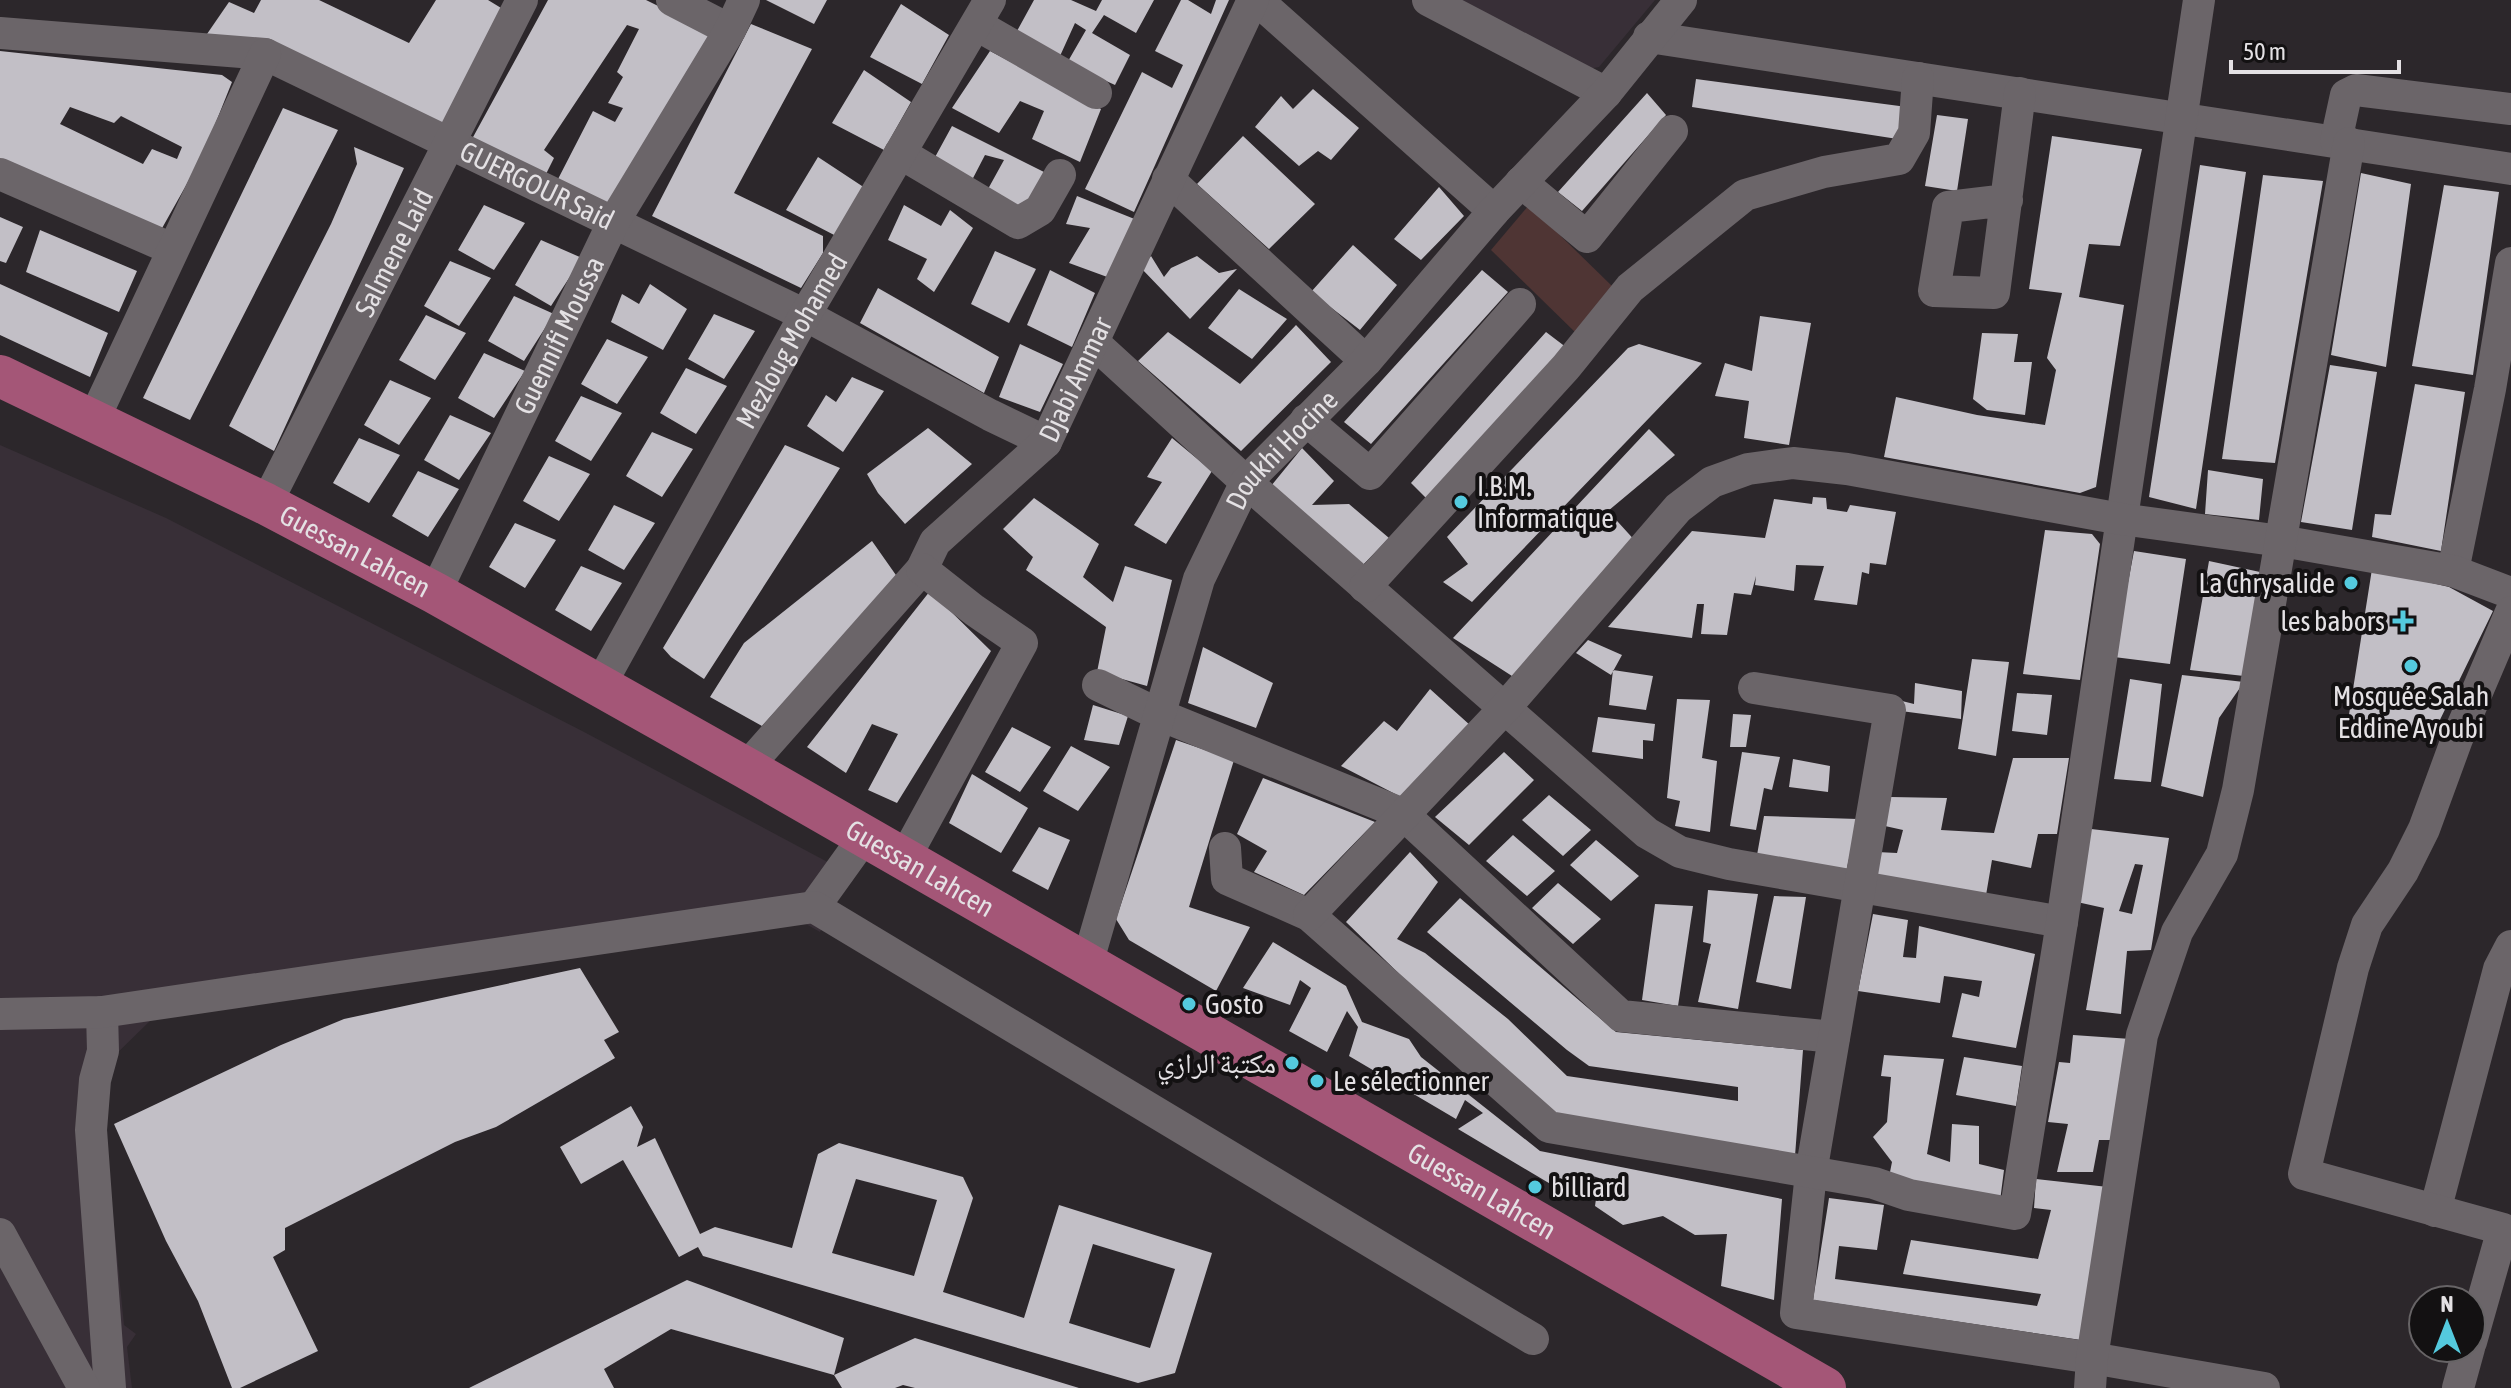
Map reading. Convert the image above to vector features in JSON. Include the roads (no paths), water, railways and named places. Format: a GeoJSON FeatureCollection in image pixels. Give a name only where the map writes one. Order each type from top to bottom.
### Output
{"type":"FeatureCollection","features":[{"type":"Feature","properties":{"kind":"main road","name":"Guessan Lahcen"},"geometry":{"type":"LineString","coordinates":[[0,376],[266,504],[435,593],[865,836],[1825,1388]]}},
{"type":"Feature","properties":{"kind":"street","name":"Salmene Laid"},"geometry":{"type":"LineString","coordinates":[[266,504],[522,0]]}},
{"type":"Feature","properties":{"kind":"street"},"geometry":{"type":"LineString","coordinates":[[672,0],[730,30]]}},
{"type":"Feature","properties":{"kind":"street","name":"Guennifi Moussa"},"geometry":{"type":"LineString","coordinates":[[435,593],[613,223],[730,30],[744,0]]}},
{"type":"Feature","properties":{"kind":"street"},"geometry":{"type":"LineString","coordinates":[[1255,0],[1494,211]]}},
{"type":"Feature","properties":{"kind":"street","name":"Djabi Ammar"},"geometry":{"type":"LineString","coordinates":[[746,768],[922,569],[935,542],[1046,442],[1255,0]]}},
{"type":"Feature","properties":{"kind":"street"},"geometry":{"type":"LineString","coordinates":[[1428,0],[1606,93]]}},
{"type":"Feature","properties":{"kind":"street","name":"Doukhi Hocine"},"geometry":{"type":"LineString","coordinates":[[1087,964],[1199,579],[1246,482],[1366,361],[1494,211],[1606,93],[1681,0]]}},
{"type":"Feature","properties":{"kind":"street"},"geometry":{"type":"LineString","coordinates":[[1225,848],[1227,879],[1309,915],[1549,1127],[1874,1183],[1909,1195],[2015,1214],[2062,922],[2199,0]]}},
{"type":"Feature","properties":{"kind":"street"},"geometry":{"type":"LineString","coordinates":[[983,12],[1096,93]]}},
{"type":"Feature","properties":{"kind":"street","name":"Mezloug Mohamed"},"geometry":{"type":"LineString","coordinates":[[599,687],[805,315],[983,12]]}},
{"type":"Feature","properties":{"kind":"street","name":"GUERGOUR Said"},"geometry":{"type":"LineString","coordinates":[[0,33],[265,54],[805,315],[1046,442]]}},
{"type":"Feature","properties":{"kind":"street"},"geometry":{"type":"LineString","coordinates":[[1649,37],[2511,169]]}},
{"type":"Feature","properties":{"kind":"street"},"geometry":{"type":"LineString","coordinates":[[93,421],[265,54]]}},
{"type":"Feature","properties":{"kind":"street"},"geometry":{"type":"LineString","coordinates":[[1365,587],[1566,367],[1630,288],[1745,195],[1824,172],[1899,159],[1914,133],[1918,78]]}},
{"type":"Feature","properties":{"kind":"street"},"geometry":{"type":"LineString","coordinates":[[2091,1373],[2142,1035],[2177,932],[2222,854],[2238,790],[2281,541],[2342,142],[2346,95],[2356,90],[2511,109]]}},
{"type":"Feature","properties":{"kind":"street"},"geometry":{"type":"LineString","coordinates":[[2007,200],[2020,93]]}},
{"type":"Feature","properties":{"kind":"street"},"geometry":{"type":"LineString","coordinates":[[1521,182],[1587,237],[1672,131]]}},
{"type":"Feature","properties":{"kind":"street"},"geometry":{"type":"LineString","coordinates":[[900,153],[1018,223],[1040,210],[1060,175]]}},
{"type":"Feature","properties":{"kind":"street"},"geometry":{"type":"LineString","coordinates":[[0,174],[172,249]]}},
{"type":"Feature","properties":{"kind":"street"},"geometry":{"type":"LineString","coordinates":[[1168,179],[1366,361]]}},
{"type":"Feature","properties":{"kind":"street"},"geometry":{"type":"LineString","coordinates":[[2453,571],[2500,390],[2511,263]]}},
{"type":"Feature","properties":{"kind":"street"},"geometry":{"type":"LineString","coordinates":[[1306,420],[1370,474],[1520,304]]}},
{"type":"Feature","properties":{"kind":"street"},"geometry":{"type":"LineString","coordinates":[[1093,342],[1246,482],[1647,833],[1680,852],[1729,864],[2062,922]]}},
{"type":"Feature","properties":{"kind":"street"},"geometry":{"type":"LineString","coordinates":[[1309,915],[1504,709],[1678,508],[1712,482],[1748,469],[1793,463],[1847,469],[2121,519],[2281,541],[2453,571],[2511,593]]}},
{"type":"Feature","properties":{"kind":"street"},"geometry":{"type":"LineString","coordinates":[[904,859],[1022,643],[922,569]]}},
{"type":"Feature","properties":{"kind":"street"},"geometry":{"type":"LineString","coordinates":[[2487,1286],[2503,1229],[2304,1174],[2353,968],[2367,925],[2403,871],[2424,829],[2457,739],[2511,612]]}},
{"type":"Feature","properties":{"kind":"street"},"geometry":{"type":"LineString","coordinates":[[1098,685],[1160,715],[1403,814],[1621,1016],[1834,1037]]}},
{"type":"Feature","properties":{"kind":"street"},"geometry":{"type":"LineString","coordinates":[[1754,688],[1890,710],[1811,1173],[1796,1313],[2091,1373],[2257,1388]]}},
{"type":"Feature","properties":{"kind":"street"},"geometry":{"type":"LineString","coordinates":[[814,907],[865,836]]}},
{"type":"Feature","properties":{"kind":"street"},"geometry":{"type":"LineString","coordinates":[[0,1014],[102,1012],[814,907],[1533,1339]]}},
{"type":"Feature","properties":{"kind":"street"},"geometry":{"type":"LineString","coordinates":[[2435,1211],[2499,969],[2511,946]]}},
{"type":"Feature","properties":{"kind":"street"},"geometry":{"type":"LineString","coordinates":[[102,1012],[103,1051],[95,1080],[91,1130],[110,1388]]}},
{"type":"Feature","properties":{"kind":"street"},"geometry":{"type":"LineString","coordinates":[[0,1234],[84,1388]]}},
{"type":"Feature","properties":{"kind":"street"},"geometry":{"type":"LineString","coordinates":[[2458,1388],[2465,1364]]}},
{"type":"Feature","properties":{"kind":"place","name":"I.B.M. Informatique"},"geometry":{"type":"Point","coordinates":[1461,502]}},
{"type":"Feature","properties":{"kind":"place","name":"La Chrysalide"},"geometry":{"type":"Point","coordinates":[2351,583]}},
{"type":"Feature","properties":{"kind":"place","name":"les babors"},"geometry":{"type":"Point","coordinates":[2403,621]}},
{"type":"Feature","properties":{"kind":"place","name":"Mosquée Salah Eddine Ayoubi"},"geometry":{"type":"Point","coordinates":[2411,666]}},
{"type":"Feature","properties":{"kind":"place","name":"Gosto"},"geometry":{"type":"Point","coordinates":[1189,1004]}},
{"type":"Feature","properties":{"kind":"place","name":"مكتبة الرازي"},"geometry":{"type":"Point","coordinates":[1292,1063]}},
{"type":"Feature","properties":{"kind":"place","name":"Le sélectionner"},"geometry":{"type":"Point","coordinates":[1317,1081]}},
{"type":"Feature","properties":{"kind":"place","name":"billiard"},"geometry":{"type":"Point","coordinates":[1535,1187]}}]}
